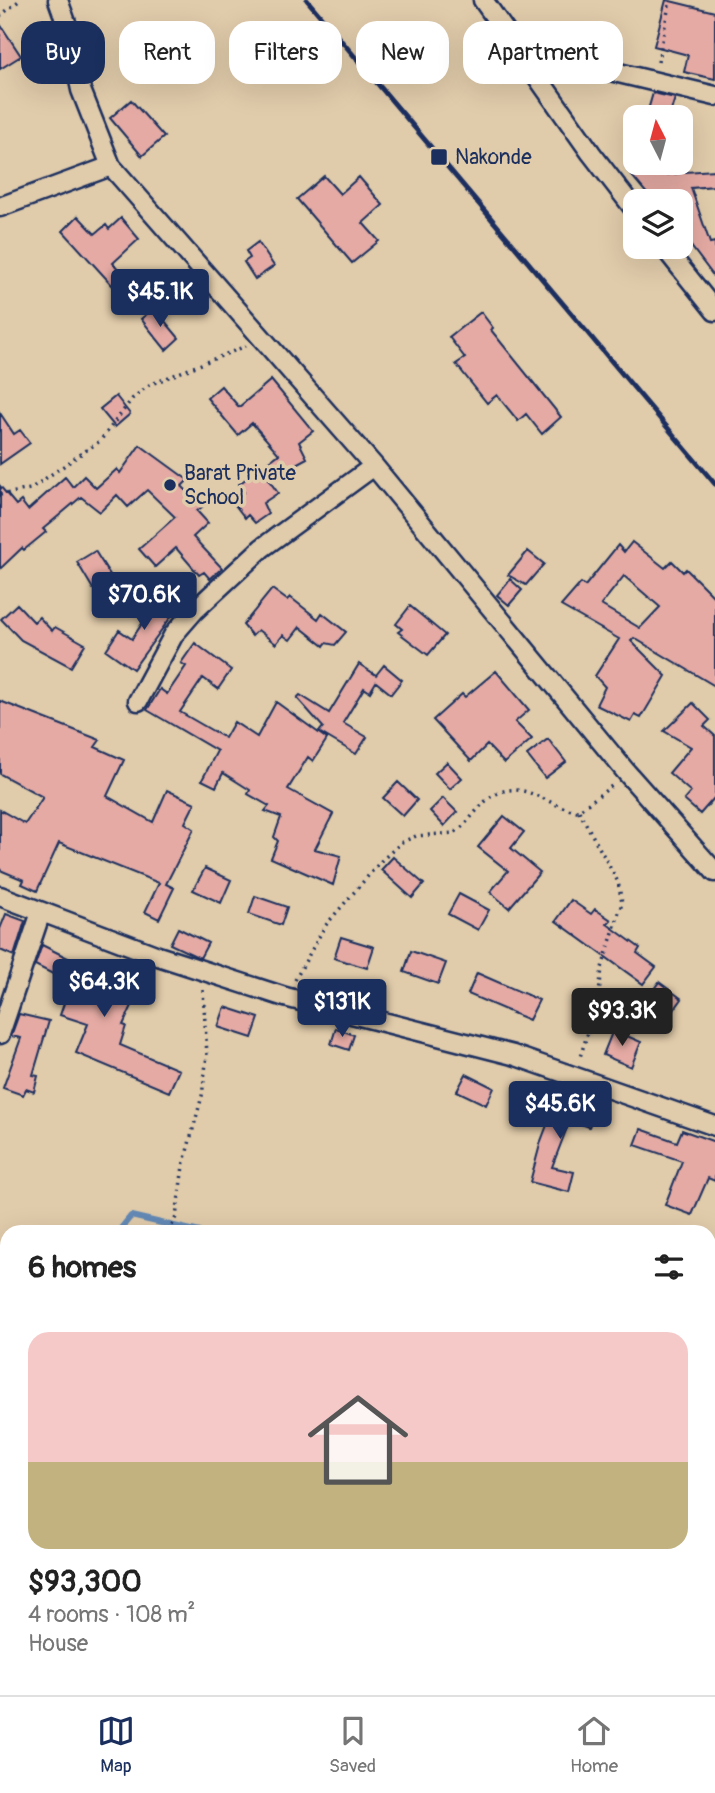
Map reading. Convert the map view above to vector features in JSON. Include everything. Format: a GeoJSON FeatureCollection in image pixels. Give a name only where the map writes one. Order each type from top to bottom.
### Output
{"type":"FeatureCollection","features":[{"type":"Feature","properties":{"kind":"street"},"geometry":{"type":"LineString","coordinates":[[58,0],[68,28],[82,90],[111,166],[265,338],[628,773],[715,872]]}},
{"type":"Feature","properties":{"kind":"street"},"geometry":{"type":"LineString","coordinates":[[483,0],[499,21]]}},
{"type":"Feature","properties":{"kind":"street"},"geometry":{"type":"LineString","coordinates":[[623,74],[715,96]]}},
{"type":"Feature","properties":{"kind":"street"},"geometry":{"type":"LineString","coordinates":[[544,84],[623,194]]}},
{"type":"Feature","properties":{"kind":"street"},"geometry":{"type":"LineString","coordinates":[[0,207],[111,166]]}},
{"type":"Feature","properties":{"kind":"street"},"geometry":{"type":"LineString","coordinates":[[674,259],[715,311]]}},
{"type":"Feature","properties":{"kind":"street"},"geometry":{"type":"LineString","coordinates":[[138,701],[174,634],[194,611],[262,548],[374,466]]}},
{"type":"Feature","properties":{"kind":"street"},"geometry":{"type":"LineString","coordinates":[[0,896],[201,970],[285,997],[513,1055],[715,1126]]}},
{"type":"Feature","properties":{"kind":"street"},"geometry":{"type":"LineString","coordinates":[[0,1034],[41,912]]}},
{"type":"Feature","properties":{"kind":"path"},"geometry":{"type":"LineString","coordinates":[[0,16],[20,0]]}},
{"type":"Feature","properties":{"kind":"path"},"geometry":{"type":"LineString","coordinates":[[654,82],[670,0]]}},
{"type":"Feature","properties":{"kind":"path"},"geometry":{"type":"LineString","coordinates":[[0,495],[30,489],[100,441],[132,399],[149,385],[265,338]]}},
{"type":"Feature","properties":{"kind":"path"},"geometry":{"type":"LineString","coordinates":[[285,997],[325,926],[402,842],[426,834],[454,833],[492,795],[506,790],[529,792],[558,808],[578,811],[628,773]]}},
{"type":"Feature","properties":{"kind":"path"},"geometry":{"type":"LineString","coordinates":[[574,1075],[598,1002],[602,968],[622,903],[618,882],[578,811]]}},
{"type":"Feature","properties":{"kind":"path"},"geometry":{"type":"LineString","coordinates":[[172,1225],[176,1217],[183,1166],[202,1097],[205,1069],[201,970]]}},
{"type":"Feature","properties":{"kind":"building"},"geometry":{"type":"Polygon","coordinates":[[[666,0],[715,12],[715,79],[684,72],[688,55],[654,46],[666,0]]]}},
{"type":"Feature","properties":{"kind":"building"},"geometry":{"type":"Polygon","coordinates":[[[0,24],[21,56],[0,69],[0,24]]]}},
{"type":"Feature","properties":{"kind":"building"},"geometry":{"type":"Polygon","coordinates":[[[653,93],[675,98],[673,105],[650,105],[653,93]]]}},
{"type":"Feature","properties":{"kind":"building"},"geometry":{"type":"Polygon","coordinates":[[[131,100],[164,137],[142,156],[110,118],[131,100]]]}},
{"type":"Feature","properties":{"kind":"building"},"geometry":{"type":"Polygon","coordinates":[[[715,170],[715,186],[643,189],[631,175],[693,175],[693,171],[715,170]]]}},
{"type":"Feature","properties":{"kind":"building"},"geometry":{"type":"Polygon","coordinates":[[[324,176],[340,194],[359,177],[383,205],[363,223],[379,241],[352,263],[297,199],[324,176]]]}},
{"type":"Feature","properties":{"kind":"building"},"geometry":{"type":"Polygon","coordinates":[[[693,194],[710,243],[715,242],[715,278],[693,249],[693,194]]]}},
{"type":"Feature","properties":{"kind":"building"},"geometry":{"type":"Polygon","coordinates":[[[78,216],[95,234],[106,225],[109,229],[121,218],[139,239],[113,263],[134,287],[123,297],[63,231],[78,216]]]}},
{"type":"Feature","properties":{"kind":"building"},"geometry":{"type":"Polygon","coordinates":[[[258,242],[274,266],[255,279],[244,262],[250,258],[246,251],[258,242]]]}},
{"type":"Feature","properties":{"kind":"building"},"geometry":{"type":"Polygon","coordinates":[[[154,308],[179,338],[166,350],[141,319],[154,308]]]}},
{"type":"Feature","properties":{"kind":"building"},"geometry":{"type":"Polygon","coordinates":[[[481,312],[493,328],[491,330],[561,417],[542,434],[526,414],[518,421],[497,395],[487,403],[456,364],[465,358],[449,337],[481,312]]]}},
{"type":"Feature","properties":{"kind":"building"},"geometry":{"type":"Polygon","coordinates":[[[271,380],[313,431],[299,442],[307,458],[268,479],[278,493],[263,503],[268,514],[255,523],[248,515],[245,518],[232,501],[244,492],[239,484],[279,454],[252,423],[238,435],[207,398],[221,386],[239,407],[271,380]]]}},
{"type":"Feature","properties":{"kind":"building"},"geometry":{"type":"Polygon","coordinates":[[[116,396],[130,414],[115,427],[100,409],[116,396]]]}},
{"type":"Feature","properties":{"kind":"building"},"geometry":{"type":"Polygon","coordinates":[[[0,413],[14,434],[20,430],[30,443],[0,464],[0,413]]]}},
{"type":"Feature","properties":{"kind":"building"},"geometry":{"type":"Polygon","coordinates":[[[140,445],[188,480],[182,486],[202,507],[197,511],[208,523],[193,537],[222,568],[210,579],[204,572],[199,575],[176,548],[155,567],[139,549],[175,517],[147,490],[128,507],[117,495],[100,512],[81,497],[43,529],[46,532],[24,550],[22,548],[0,569],[0,486],[16,505],[21,501],[28,510],[65,477],[73,487],[84,476],[96,488],[117,469],[120,473],[140,445]]]}},
{"type":"Feature","properties":{"kind":"building"},"geometry":{"type":"Polygon","coordinates":[[[632,542],[665,568],[672,561],[683,572],[686,569],[715,598],[715,686],[634,638],[631,641],[666,676],[641,718],[635,715],[631,722],[596,705],[605,687],[595,676],[619,639],[561,606],[581,583],[585,586],[618,545],[624,552],[632,542]],[[624,576],[601,605],[640,628],[660,607],[624,576]]]}},
{"type":"Feature","properties":{"kind":"building"},"geometry":{"type":"Polygon","coordinates":[[[95,551],[112,578],[93,589],[77,562],[95,551]]]}},
{"type":"Feature","properties":{"kind":"building"},"geometry":{"type":"Polygon","coordinates":[[[528,551],[544,564],[526,585],[508,575],[528,551]]]}},
{"type":"Feature","properties":{"kind":"building"},"geometry":{"type":"Polygon","coordinates":[[[510,579],[522,590],[509,605],[497,595],[510,579]]]}},
{"type":"Feature","properties":{"kind":"building"},"geometry":{"type":"Polygon","coordinates":[[[272,589],[287,600],[290,597],[318,619],[322,613],[346,632],[335,645],[326,643],[324,646],[300,627],[290,640],[283,635],[276,644],[258,630],[252,636],[243,625],[272,589]]]}},
{"type":"Feature","properties":{"kind":"building"},"geometry":{"type":"Polygon","coordinates":[[[163,591],[181,603],[133,669],[106,650],[119,630],[132,639],[163,591]]]}},
{"type":"Feature","properties":{"kind":"building"},"geometry":{"type":"Polygon","coordinates":[[[17,604],[34,622],[39,617],[52,631],[55,627],[85,644],[71,667],[21,640],[1,619],[17,604]]]}},
{"type":"Feature","properties":{"kind":"building"},"geometry":{"type":"Polygon","coordinates":[[[410,606],[445,635],[428,655],[398,632],[402,629],[396,624],[410,606]]]}},
{"type":"Feature","properties":{"kind":"building"},"geometry":{"type":"Polygon","coordinates":[[[195,643],[231,670],[218,689],[203,678],[180,712],[225,738],[234,722],[257,737],[276,702],[327,739],[313,761],[308,757],[288,789],[333,814],[315,849],[341,856],[333,885],[271,858],[278,841],[274,837],[281,817],[265,811],[269,806],[248,794],[250,790],[223,773],[216,787],[202,780],[217,751],[147,710],[160,689],[167,694],[186,666],[181,663],[195,643]]]}},
{"type":"Feature","properties":{"kind":"building"},"geometry":{"type":"Polygon","coordinates":[[[359,664],[376,675],[384,665],[402,680],[391,694],[376,682],[370,692],[364,688],[343,723],[367,737],[356,754],[319,732],[323,727],[297,698],[300,695],[329,713],[359,664]]]}},
{"type":"Feature","properties":{"kind":"building"},"geometry":{"type":"Polygon","coordinates":[[[496,671],[529,710],[515,722],[532,739],[504,763],[487,745],[471,761],[433,720],[462,694],[465,697],[496,671]]]}},
{"type":"Feature","properties":{"kind":"building"},"geometry":{"type":"Polygon","coordinates":[[[0,701],[100,740],[95,747],[124,760],[107,796],[153,822],[167,790],[195,803],[185,823],[194,829],[166,884],[174,888],[159,919],[145,912],[159,883],[59,843],[37,891],[22,884],[24,880],[0,870],[0,810],[25,824],[43,797],[0,774],[0,701]]]}},
{"type":"Feature","properties":{"kind":"building"},"geometry":{"type":"Polygon","coordinates":[[[693,703],[710,720],[704,726],[715,736],[715,797],[700,814],[684,800],[691,792],[669,773],[691,747],[664,731],[693,703]]]}},
{"type":"Feature","properties":{"kind":"building"},"geometry":{"type":"Polygon","coordinates":[[[548,739],[566,762],[545,778],[527,755],[548,739]]]}},
{"type":"Feature","properties":{"kind":"building"},"geometry":{"type":"Polygon","coordinates":[[[447,762],[462,778],[450,789],[435,773],[447,762]]]}},
{"type":"Feature","properties":{"kind":"building"},"geometry":{"type":"Polygon","coordinates":[[[398,782],[417,800],[403,816],[383,798],[398,782]]]}},
{"type":"Feature","properties":{"kind":"building"},"geometry":{"type":"Polygon","coordinates":[[[443,798],[457,812],[444,826],[430,811],[443,798]]]}},
{"type":"Feature","properties":{"kind":"building"},"geometry":{"type":"Polygon","coordinates":[[[504,816],[524,832],[511,848],[540,872],[509,908],[490,892],[508,871],[478,847],[504,816]]]}},
{"type":"Feature","properties":{"kind":"building"},"geometry":{"type":"Polygon","coordinates":[[[393,857],[424,884],[412,898],[381,870],[393,857]]]}},
{"type":"Feature","properties":{"kind":"building"},"geometry":{"type":"Polygon","coordinates":[[[205,868],[231,880],[221,903],[193,890],[205,868]]]}},
{"type":"Feature","properties":{"kind":"building"},"geometry":{"type":"Polygon","coordinates":[[[459,894],[489,910],[478,930],[448,914],[459,894]]]}},
{"type":"Feature","properties":{"kind":"building"},"geometry":{"type":"Polygon","coordinates":[[[255,896],[287,907],[281,925],[249,914],[255,896]]]}},
{"type":"Feature","properties":{"kind":"building"},"geometry":{"type":"Polygon","coordinates":[[[571,900],[591,914],[595,909],[611,920],[607,924],[640,948],[637,953],[656,967],[643,984],[556,921],[571,900]]]}},
{"type":"Feature","properties":{"kind":"building"},"geometry":{"type":"Polygon","coordinates":[[[6,914],[25,921],[14,956],[0,950],[0,929],[6,914]]]}},
{"type":"Feature","properties":{"kind":"building"},"geometry":{"type":"Polygon","coordinates":[[[178,928],[208,943],[200,958],[170,944],[178,928]]]}},
{"type":"Feature","properties":{"kind":"building"},"geometry":{"type":"Polygon","coordinates":[[[341,937],[374,947],[367,968],[334,958],[341,937]]]}},
{"type":"Feature","properties":{"kind":"building"},"geometry":{"type":"Polygon","coordinates":[[[42,945],[138,993],[123,1025],[126,1026],[120,1045],[179,1070],[169,1092],[76,1053],[88,1024],[60,1015],[71,983],[35,965],[42,945]]]}},
{"type":"Feature","properties":{"kind":"building"},"geometry":{"type":"Polygon","coordinates":[[[411,951],[446,963],[438,984],[404,972],[411,951]]]}},
{"type":"Feature","properties":{"kind":"building"},"geometry":{"type":"Polygon","coordinates":[[[477,973],[539,1000],[529,1020],[468,994],[477,973]]]}},
{"type":"Feature","properties":{"kind":"building"},"geometry":{"type":"Polygon","coordinates":[[[659,982],[682,999],[671,1014],[648,997],[659,982]]]}},
{"type":"Feature","properties":{"kind":"building"},"geometry":{"type":"Polygon","coordinates":[[[225,1007],[259,1018],[252,1038],[218,1027],[225,1007]]]}},
{"type":"Feature","properties":{"kind":"building"},"geometry":{"type":"Polygon","coordinates":[[[19,1014],[49,1021],[33,1075],[38,1076],[34,1092],[26,1089],[23,1095],[3,1088],[21,1038],[11,1036],[19,1014]]]}},
{"type":"Feature","properties":{"kind":"building"},"geometry":{"type":"Polygon","coordinates":[[[336,1028],[354,1035],[349,1050],[331,1044],[336,1028]]]}},
{"type":"Feature","properties":{"kind":"building"},"geometry":{"type":"Polygon","coordinates":[[[613,1030],[641,1042],[631,1067],[603,1055],[613,1030]]]}},
{"type":"Feature","properties":{"kind":"building"},"geometry":{"type":"Polygon","coordinates":[[[466,1074],[494,1088],[486,1105],[457,1091],[466,1074]]]}},
{"type":"Feature","properties":{"kind":"building"},"geometry":{"type":"Polygon","coordinates":[[[560,1091],[597,1106],[589,1127],[570,1120],[552,1167],[574,1172],[569,1192],[530,1182],[541,1141],[560,1091]]]}},
{"type":"Feature","properties":{"kind":"building"},"geometry":{"type":"Polygon","coordinates":[[[641,1129],[677,1142],[682,1130],[715,1142],[715,1181],[708,1178],[692,1215],[665,1205],[682,1161],[635,1145],[641,1129]]]}},
{"type":"Feature","properties":{"kind":"waterway"},"geometry":{"type":"LineString","coordinates":[[124,1225],[131,1216],[170,1225]]}},
{"type":"Feature","properties":{"kind":"railway"},"geometry":{"type":"LineString","coordinates":[[307,0],[715,484]]}},
{"type":"Feature","properties":{"kind":"place","name":"Nakonde"},"geometry":{"type":"Point","coordinates":[439,157]}},
{"type":"Feature","properties":{"kind":"place","name":"Barat Private School"},"geometry":{"type":"Point","coordinates":[170,485]}}]}
